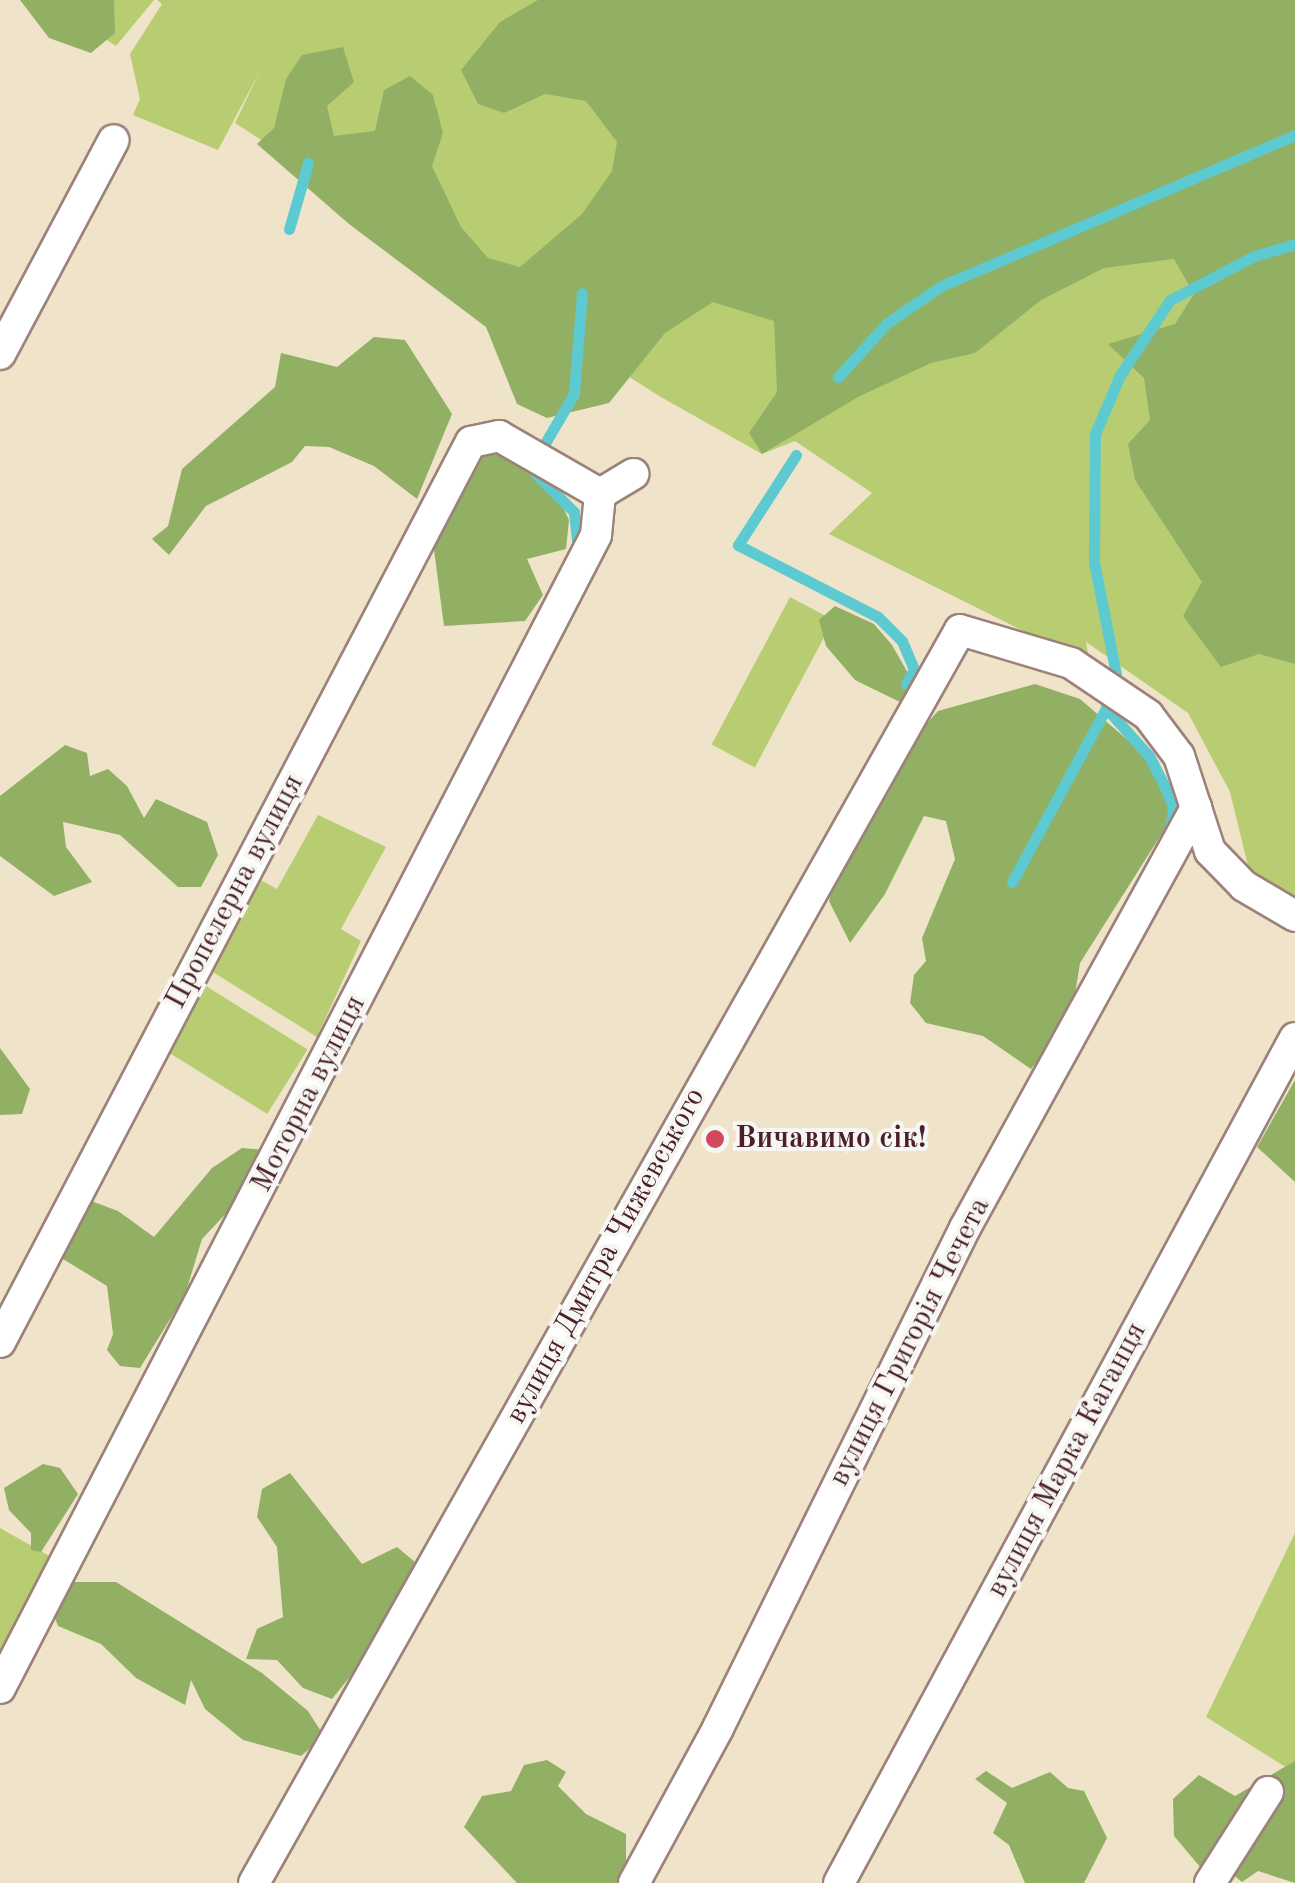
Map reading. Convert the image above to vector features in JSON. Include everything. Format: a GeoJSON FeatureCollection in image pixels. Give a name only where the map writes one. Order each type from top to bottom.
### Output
{"type":"FeatureCollection","features":[{"type":"Feature","properties":{"kind":"street"},"geometry":{"type":"LineString","coordinates":[[0,354],[114,140]]}},
{"type":"Feature","properties":{"kind":"street","name":"Пропелерна вулиця"},"geometry":{"type":"LineString","coordinates":[[0,1342],[471,442],[498,436],[600,494]]}},
{"type":"Feature","properties":{"kind":"street"},"geometry":{"type":"LineString","coordinates":[[600,494],[632,474]]}},
{"type":"Feature","properties":{"kind":"street","name":"Моторна вулиця"},"geometry":{"type":"LineString","coordinates":[[0,1688],[596,535],[600,494]]}},
{"type":"Feature","properties":{"kind":"street","name":"вулиця Дмитра Чижевського"},"geometry":{"type":"LineString","coordinates":[[254,1883],[960,630],[1071,663],[1148,715],[1180,756],[1196,807]]}},
{"type":"Feature","properties":{"kind":"street"},"geometry":{"type":"LineString","coordinates":[[1196,807],[1210,851],[1244,886],[1295,916]]}},
{"type":"Feature","properties":{"kind":"street","name":"вулиця Григорія Чечета"},"geometry":{"type":"LineString","coordinates":[[634,1883],[718,1728],[965,1228],[1196,807]]}},
{"type":"Feature","properties":{"kind":"street","name":"вулиця Марка Каганця"},"geometry":{"type":"LineString","coordinates":[[839,1883],[1295,1038]]}},
{"type":"Feature","properties":{"kind":"street"},"geometry":{"type":"LineString","coordinates":[[1210,1883],[1268,1792]]}},
{"type":"Feature","properties":{"kind":"green space"},"geometry":{"type":"Polygon","coordinates":[[[20,0],[114,0],[115,33],[91,53],[49,38],[20,0]]]}},
{"type":"Feature","properties":{"kind":"green space"},"geometry":{"type":"Polygon","coordinates":[[[44,0],[154,0],[116,46],[44,0]]]}},
{"type":"Feature","properties":{"kind":"green space"},"geometry":{"type":"Polygon","coordinates":[[[157,0],[1295,0],[1295,906],[1248,866],[1230,792],[1188,713],[1086,642],[1090,664],[829,534],[872,493],[795,441],[762,454],[659,396],[235,123],[260,71],[218,150],[133,115],[140,99],[130,54],[162,4],[157,0]]]}},
{"type":"Feature","properties":{"kind":"green space"},"geometry":{"type":"Polygon","coordinates":[[[538,0],[1295,0],[1295,664],[1259,654],[1221,667],[1183,616],[1202,582],[1135,480],[1128,444],[1150,420],[1144,378],[1108,344],[1175,324],[1194,294],[1174,259],[1104,268],[1041,300],[975,353],[931,363],[860,396],[762,454],[749,433],[777,392],[774,321],[713,302],[665,333],[609,403],[547,418],[517,404],[486,327],[349,224],[257,144],[274,128],[286,79],[302,55],[343,47],[354,82],[327,106],[334,136],[375,131],[384,90],[410,76],[433,95],[443,133],[432,166],[461,227],[488,258],[520,267],[582,214],[612,171],[617,142],[586,101],[545,94],[504,113],[478,104],[461,70],[500,22],[538,0]]]}},
{"type":"Feature","properties":{"kind":"green space"},"geometry":{"type":"Polygon","coordinates":[[[374,337],[405,340],[452,414],[417,499],[374,466],[329,447],[305,446],[292,462],[206,506],[169,555],[152,539],[168,526],[182,469],[275,387],[281,353],[337,367],[374,337]]]}},
{"type":"Feature","properties":{"kind":"green space"},"geometry":{"type":"Polygon","coordinates":[[[497,448],[558,496],[569,520],[566,549],[527,559],[543,595],[525,621],[444,626],[434,550],[420,533],[459,459],[497,448]]]}},
{"type":"Feature","properties":{"kind":"green space"},"geometry":{"type":"Polygon","coordinates":[[[790,597],[833,620],[755,767],[712,744],[790,597]]]}},
{"type":"Feature","properties":{"kind":"green space"},"geometry":{"type":"Polygon","coordinates":[[[835,606],[874,624],[892,645],[917,689],[908,706],[855,680],[826,646],[819,620],[835,606]]]}},
{"type":"Feature","properties":{"kind":"green space"},"geometry":{"type":"Polygon","coordinates":[[[1035,684],[1080,699],[1144,754],[1168,788],[1171,819],[1080,963],[1071,1019],[1031,1069],[983,1036],[926,1023],[910,1003],[914,975],[926,961],[922,938],[955,859],[946,821],[924,816],[885,894],[850,943],[829,901],[834,881],[914,738],[938,711],[1035,684]]]}},
{"type":"Feature","properties":{"kind":"green space"},"geometry":{"type":"Polygon","coordinates":[[[65,745],[87,753],[90,776],[108,769],[127,786],[144,818],[156,799],[207,822],[218,855],[201,887],[178,887],[120,835],[63,822],[66,847],[92,882],[54,896],[0,856],[0,796],[65,745]]]}},
{"type":"Feature","properties":{"kind":"green space"},"geometry":{"type":"Polygon","coordinates":[[[318,815],[386,847],[341,929],[361,941],[317,1037],[200,964],[248,873],[277,889],[318,815]]]}},
{"type":"Feature","properties":{"kind":"green space"},"geometry":{"type":"Polygon","coordinates":[[[193,978],[307,1050],[267,1114],[153,1042],[193,978]]]}},
{"type":"Feature","properties":{"kind":"green space"},"geometry":{"type":"Polygon","coordinates":[[[0,1048],[30,1089],[22,1114],[0,1115],[0,1048]]]}},
{"type":"Feature","properties":{"kind":"green space"},"geometry":{"type":"Polygon","coordinates":[[[1295,1080],[1295,1182],[1257,1147],[1295,1080]]]}},
{"type":"Feature","properties":{"kind":"green space"},"geometry":{"type":"Polygon","coordinates":[[[242,1148],[265,1150],[252,1186],[202,1239],[185,1295],[140,1368],[120,1366],[107,1350],[113,1334],[107,1286],[50,1251],[86,1199],[118,1211],[154,1237],[212,1168],[242,1148]]]}},
{"type":"Feature","properties":{"kind":"green space"},"geometry":{"type":"Polygon","coordinates":[[[43,1464],[60,1468],[78,1494],[41,1552],[31,1550],[31,1533],[9,1510],[4,1488],[43,1464]]]}},
{"type":"Feature","properties":{"kind":"green space"},"geometry":{"type":"Polygon","coordinates":[[[290,1473],[362,1564],[397,1547],[415,1562],[361,1663],[332,1699],[303,1688],[277,1660],[246,1659],[257,1629],[283,1617],[277,1547],[257,1517],[262,1489],[290,1473]]]}},
{"type":"Feature","properties":{"kind":"green space"},"geometry":{"type":"Polygon","coordinates":[[[0,1528],[53,1558],[0,1664],[0,1528]]]}},
{"type":"Feature","properties":{"kind":"green space"},"geometry":{"type":"Polygon","coordinates":[[[1295,1533],[1295,1773],[1206,1717],[1295,1533]]]}},
{"type":"Feature","properties":{"kind":"green space"},"geometry":{"type":"Polygon","coordinates":[[[73,1582],[116,1582],[262,1673],[308,1711],[324,1736],[301,1756],[243,1740],[205,1709],[191,1680],[185,1705],[136,1678],[101,1644],[58,1626],[52,1610],[73,1582]]]}},
{"type":"Feature","properties":{"kind":"green space"},"geometry":{"type":"Polygon","coordinates":[[[547,1760],[566,1772],[558,1786],[586,1814],[626,1834],[626,1883],[517,1883],[464,1827],[482,1796],[511,1791],[524,1765],[547,1760]]]}},
{"type":"Feature","properties":{"kind":"green space"},"geometry":{"type":"Polygon","coordinates":[[[1295,1761],[1295,1883],[1258,1871],[1242,1882],[1212,1857],[1201,1868],[1174,1836],[1173,1799],[1199,1775],[1235,1796],[1295,1761]]]}},
{"type":"Feature","properties":{"kind":"green space"},"geometry":{"type":"Polygon","coordinates":[[[986,1771],[1012,1788],[1050,1772],[1068,1788],[1084,1791],[1107,1838],[1084,1883],[1025,1883],[1009,1845],[993,1833],[1007,1803],[975,1779],[986,1771]]]}},
{"type":"Feature","properties":{"kind":"waterway"},"geometry":{"type":"LineString","coordinates":[[838,377],[887,323],[941,286],[1295,135]]}},
{"type":"Feature","properties":{"kind":"waterway"},"geometry":{"type":"LineString","coordinates":[[289,229],[308,163]]}},
{"type":"Feature","properties":{"kind":"waterway"},"geometry":{"type":"LineString","coordinates":[[1169,837],[1173,807],[1164,785],[1149,756],[1106,708],[1116,674],[1094,562],[1095,434],[1120,375],[1170,300],[1254,256],[1295,244]]}},
{"type":"Feature","properties":{"kind":"waterway"},"geometry":{"type":"LineString","coordinates":[[538,455],[574,394],[582,293]]}},
{"type":"Feature","properties":{"kind":"waterway"},"geometry":{"type":"LineString","coordinates":[[796,455],[738,545],[878,617],[902,641],[914,669],[906,684]]}},
{"type":"Feature","properties":{"kind":"waterway"},"geometry":{"type":"LineString","coordinates":[[536,474],[574,512],[578,548]]}},
{"type":"Feature","properties":{"kind":"waterway"},"geometry":{"type":"LineString","coordinates":[[1012,882],[1106,708]]}},
{"type":"Feature","properties":{"kind":"place","name":"Вичавимо сік!"},"geometry":{"type":"Point","coordinates":[715,1139]}}]}
